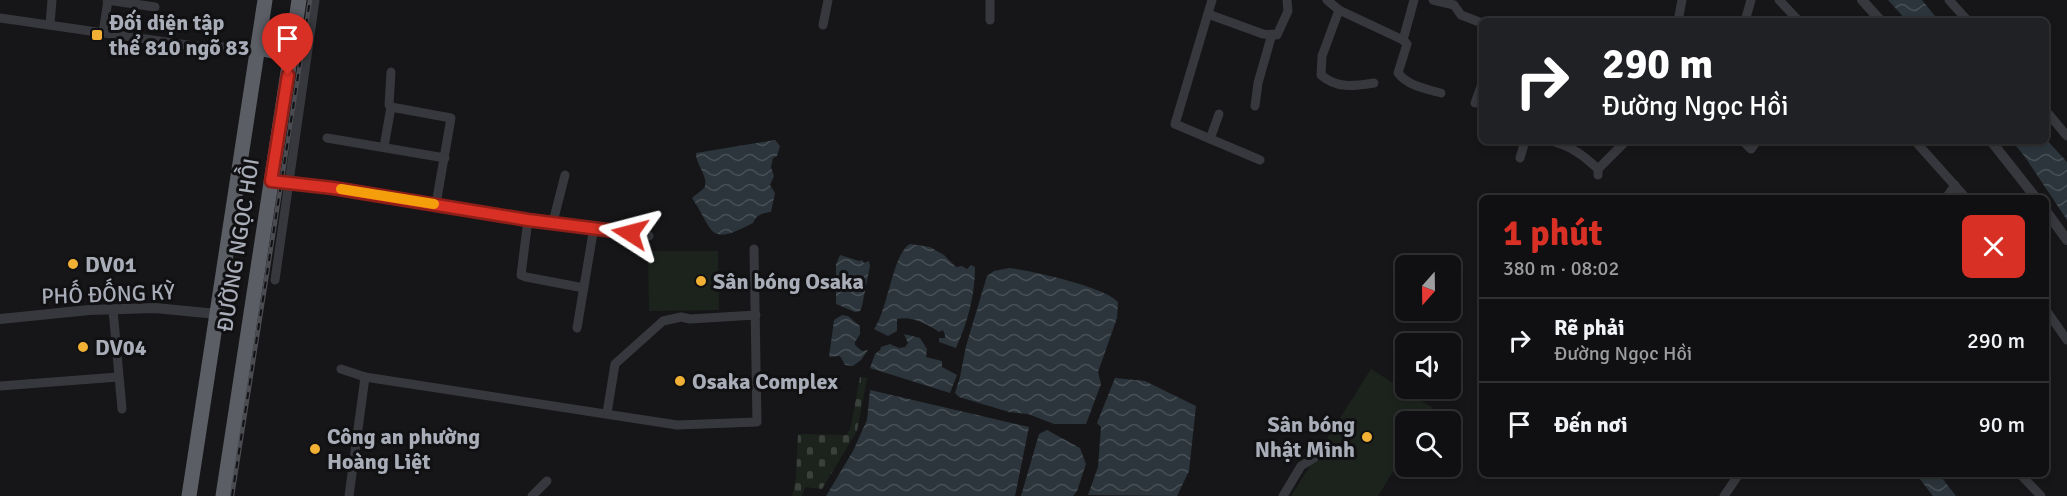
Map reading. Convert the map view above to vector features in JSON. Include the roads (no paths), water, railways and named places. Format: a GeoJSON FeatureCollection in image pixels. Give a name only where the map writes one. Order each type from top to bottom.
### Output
{"type":"FeatureCollection","features":[{"type":"Feature","properties":{"kind":"highway","name":"ĐƯỜNG NGỌC HỒI"},"geometry":{"type":"LineString","coordinates":[[189,496],[265,0]]}},
{"type":"Feature","properties":{"kind":"highway","name":"ĐƯỜNG NGỌC HỒI"},"geometry":{"type":"LineString","coordinates":[[223,496],[299,0]]}},
{"type":"Feature","properties":{"kind":"highway"},"geometry":{"type":"LineString","coordinates":[[258,48],[291,55]]}},
{"type":"Feature","properties":{"kind":"street"},"geometry":{"type":"LineString","coordinates":[[50,24],[52,0]]}},
{"type":"Feature","properties":{"kind":"street"},"geometry":{"type":"LineString","coordinates":[[103,33],[107,0],[155,7]]}},
{"type":"Feature","properties":{"kind":"street"},"geometry":{"type":"LineString","coordinates":[[275,280],[315,0]]}},
{"type":"Feature","properties":{"kind":"street"},"geometry":{"type":"LineString","coordinates":[[823,25],[828,0]]}},
{"type":"Feature","properties":{"kind":"street"},"geometry":{"type":"LineString","coordinates":[[990,0],[990,20]]}},
{"type":"Feature","properties":{"kind":"street"},"geometry":{"type":"LineString","coordinates":[[1212,0],[1175,124],[1260,160]]}},
{"type":"Feature","properties":{"kind":"street"},"geometry":{"type":"LineString","coordinates":[[1208,14],[1263,34],[1277,34],[1288,10],[1287,0]]}},
{"type":"Feature","properties":{"kind":"street"},"geometry":{"type":"LineString","coordinates":[[1327,0],[1339,10],[1407,44],[1398,73],[1418,87],[1441,93]]}},
{"type":"Feature","properties":{"kind":"street"},"geometry":{"type":"LineString","coordinates":[[1402,40],[1414,0]]}},
{"type":"Feature","properties":{"kind":"street"},"geometry":{"type":"LineString","coordinates":[[1433,0],[1456,3],[1461,15],[1479,22]]}},
{"type":"Feature","properties":{"kind":"street"},"geometry":{"type":"LineString","coordinates":[[1679,18],[1682,0]]}},
{"type":"Feature","properties":{"kind":"street"},"geometry":{"type":"LineString","coordinates":[[1745,18],[1751,0]]}},
{"type":"Feature","properties":{"kind":"street"},"geometry":{"type":"LineString","coordinates":[[1779,0],[1795,18]]}},
{"type":"Feature","properties":{"kind":"street"},"geometry":{"type":"LineString","coordinates":[[1862,0],[1878,18]]}},
{"type":"Feature","properties":{"kind":"street"},"geometry":{"type":"LineString","coordinates":[[1949,0],[1965,18]]}},
{"type":"Feature","properties":{"kind":"street"},"geometry":{"type":"LineString","coordinates":[[1339,10],[1322,56],[1321,75],[1345,87],[1374,83]]}},
{"type":"Feature","properties":{"kind":"street"},"geometry":{"type":"LineString","coordinates":[[0,18],[195,46],[258,48]]}},
{"type":"Feature","properties":{"kind":"street"},"geometry":{"type":"LineString","coordinates":[[1255,106],[1258,83],[1272,34]]}},
{"type":"Feature","properties":{"kind":"street"},"geometry":{"type":"LineString","coordinates":[[384,147],[391,107],[389,105],[391,72]]}},
{"type":"Feature","properties":{"kind":"street"},"geometry":{"type":"LineString","coordinates":[[1475,103],[1479,92]]}},
{"type":"Feature","properties":{"kind":"street"},"geometry":{"type":"LineString","coordinates":[[391,107],[451,118],[436,204]]}},
{"type":"Feature","properties":{"kind":"street"},"geometry":{"type":"LineString","coordinates":[[1210,139],[1219,114]]}},
{"type":"Feature","properties":{"kind":"street"},"geometry":{"type":"LineString","coordinates":[[2049,115],[2067,136]]}},
{"type":"Feature","properties":{"kind":"street"},"geometry":{"type":"LineString","coordinates":[[327,138],[445,158]]}},
{"type":"Feature","properties":{"kind":"street"},"geometry":{"type":"LineString","coordinates":[[1520,158],[1524,144]]}},
{"type":"Feature","properties":{"kind":"street"},"geometry":{"type":"LineString","coordinates":[[1560,144],[1583,154],[1598,172],[1623,144]]}},
{"type":"Feature","properties":{"kind":"street"},"geometry":{"type":"LineString","coordinates":[[1918,144],[1963,195]]}},
{"type":"Feature","properties":{"kind":"street"},"geometry":{"type":"LineString","coordinates":[[1993,144],[2034,195]]}},
{"type":"Feature","properties":{"kind":"street"},"geometry":{"type":"LineString","coordinates":[[553,222],[565,175]]}},
{"type":"Feature","properties":{"kind":"street"},"geometry":{"type":"LineString","coordinates":[[271,181],[649,236]]}},
{"type":"Feature","properties":{"kind":"street"},"geometry":{"type":"LineString","coordinates":[[1948,195],[1955,185]]}},
{"type":"Feature","properties":{"kind":"street"},"geometry":{"type":"LineString","coordinates":[[2049,215],[2067,240]]}},
{"type":"Feature","properties":{"kind":"street"},"geometry":{"type":"LineString","coordinates":[[528,220],[521,275],[526,278],[584,288]]}},
{"type":"Feature","properties":{"kind":"street"},"geometry":{"type":"LineString","coordinates":[[577,328],[594,227]]}},
{"type":"Feature","properties":{"kind":"street"},"geometry":{"type":"LineString","coordinates":[[341,369],[365,377],[677,425],[757,422],[754,249]]}},
{"type":"Feature","properties":{"kind":"street","name":"PHỐ ĐỐNG KỲ"},"geometry":{"type":"LineString","coordinates":[[0,319],[113,309],[155,308],[217,314]]}},
{"type":"Feature","properties":{"kind":"street"},"geometry":{"type":"LineString","coordinates":[[113,309],[122,410]]}},
{"type":"Feature","properties":{"kind":"street"},"geometry":{"type":"LineString","coordinates":[[2049,314],[2067,340]]}},
{"type":"Feature","properties":{"kind":"street"},"geometry":{"type":"LineString","coordinates":[[607,413],[615,364],[663,321],[681,317],[690,319],[756,315]]}},
{"type":"Feature","properties":{"kind":"street"},"geometry":{"type":"LineString","coordinates":[[0,386],[118,377]]}},
{"type":"Feature","properties":{"kind":"street"},"geometry":{"type":"LineString","coordinates":[[349,496],[365,377]]}},
{"type":"Feature","properties":{"kind":"street"},"geometry":{"type":"LineString","coordinates":[[1283,496],[1301,466],[1314,458]]}},
{"type":"Feature","properties":{"kind":"street"},"geometry":{"type":"LineString","coordinates":[[1724,496],[1737,477]]}},
{"type":"Feature","properties":{"kind":"street"},"geometry":{"type":"LineString","coordinates":[[2023,477],[2041,496]]}},
{"type":"Feature","properties":{"kind":"street"},"geometry":{"type":"LineString","coordinates":[[532,496],[547,481]]}},
{"type":"Feature","properties":{"kind":"water"},"geometry":{"type":"Polygon","coordinates":[[[1888,0],[1922,0],[1937,18],[1904,18],[1888,0]]]}},
{"type":"Feature","properties":{"kind":"water"},"geometry":{"type":"Polygon","coordinates":[[[775,140],[780,146],[771,167],[774,176],[770,185],[775,193],[771,212],[760,215],[753,223],[727,234],[720,235],[714,232],[692,198],[704,188],[705,184],[696,153],[775,140]]]}},
{"type":"Feature","properties":{"kind":"water"},"geometry":{"type":"Polygon","coordinates":[[[2049,142],[2067,162],[2067,220],[2014,144],[2049,142]]]}},
{"type":"Feature","properties":{"kind":"water"},"geometry":{"type":"Polygon","coordinates":[[[910,244],[930,247],[944,255],[956,267],[962,266],[967,269],[971,265],[975,267],[970,308],[956,348],[939,342],[939,338],[945,338],[943,330],[939,332],[914,320],[897,319],[897,331],[888,336],[874,329],[883,309],[899,258],[910,244]]]}},
{"type":"Feature","properties":{"kind":"water"},"geometry":{"type":"Polygon","coordinates":[[[840,255],[862,260],[864,263],[869,261],[870,266],[860,311],[855,312],[836,304],[836,264],[840,255]]]}},
{"type":"Feature","properties":{"kind":"water"},"geometry":{"type":"Polygon","coordinates":[[[1009,268],[1084,285],[1111,296],[1118,302],[1117,318],[1098,372],[1101,384],[1086,424],[1054,424],[1028,414],[1009,412],[959,397],[955,393],[987,276],[994,271],[1009,268]]]}},
{"type":"Feature","properties":{"kind":"water"},"geometry":{"type":"Polygon","coordinates":[[[842,315],[848,316],[860,326],[860,334],[855,345],[862,351],[868,350],[853,366],[845,365],[840,356],[829,357],[834,320],[842,315]]]}},
{"type":"Feature","properties":{"kind":"water"},"geometry":{"type":"Polygon","coordinates":[[[904,334],[920,338],[927,349],[926,357],[942,361],[942,367],[957,375],[950,393],[870,368],[875,354],[881,347],[890,344],[899,348],[905,347],[908,343],[904,334]]]}},
{"type":"Feature","properties":{"kind":"water"},"geometry":{"type":"Polygon","coordinates":[[[1115,378],[1145,381],[1196,406],[1189,471],[1177,496],[1088,495],[1098,467],[1101,427],[1097,423],[1115,378]]]}},
{"type":"Feature","properties":{"kind":"water"},"geometry":{"type":"Polygon","coordinates":[[[870,390],[1029,427],[1015,496],[826,496],[853,451],[867,420],[870,390]]]}},
{"type":"Feature","properties":{"kind":"water"},"geometry":{"type":"Polygon","coordinates":[[[1047,430],[1080,448],[1086,464],[1077,491],[1073,496],[1021,496],[1039,434],[1047,430]]]}},
{"type":"Feature","properties":{"kind":"water"},"geometry":{"type":"Polygon","coordinates":[[[1918,477],[1941,477],[1956,496],[1933,496],[1918,477]]]}},
{"type":"Feature","properties":{"kind":"railway"},"geometry":{"type":"LineString","coordinates":[[232,496],[310,0]]}},
{"type":"Feature","properties":{"kind":"place","name":"Đối diện tập thể 810 ngõ 83"},"geometry":{"type":"Point","coordinates":[97,35]}},
{"type":"Feature","properties":{"kind":"place","name":"DV01"},"geometry":{"type":"Point","coordinates":[73,264]}},
{"type":"Feature","properties":{"kind":"place","name":"Sân bóng Osaka"},"geometry":{"type":"Point","coordinates":[701,281]}},
{"type":"Feature","properties":{"kind":"place","name":"DV04"},"geometry":{"type":"Point","coordinates":[83,347]}},
{"type":"Feature","properties":{"kind":"place","name":"Osaka Complex"},"geometry":{"type":"Point","coordinates":[680,381]}},
{"type":"Feature","properties":{"kind":"place","name":"Sân bóng Nhật Minh"},"geometry":{"type":"Point","coordinates":[1367,437]}},
{"type":"Feature","properties":{"kind":"place","name":"Công an phường Hoàng Liệt"},"geometry":{"type":"Point","coordinates":[315,449]}}]}
